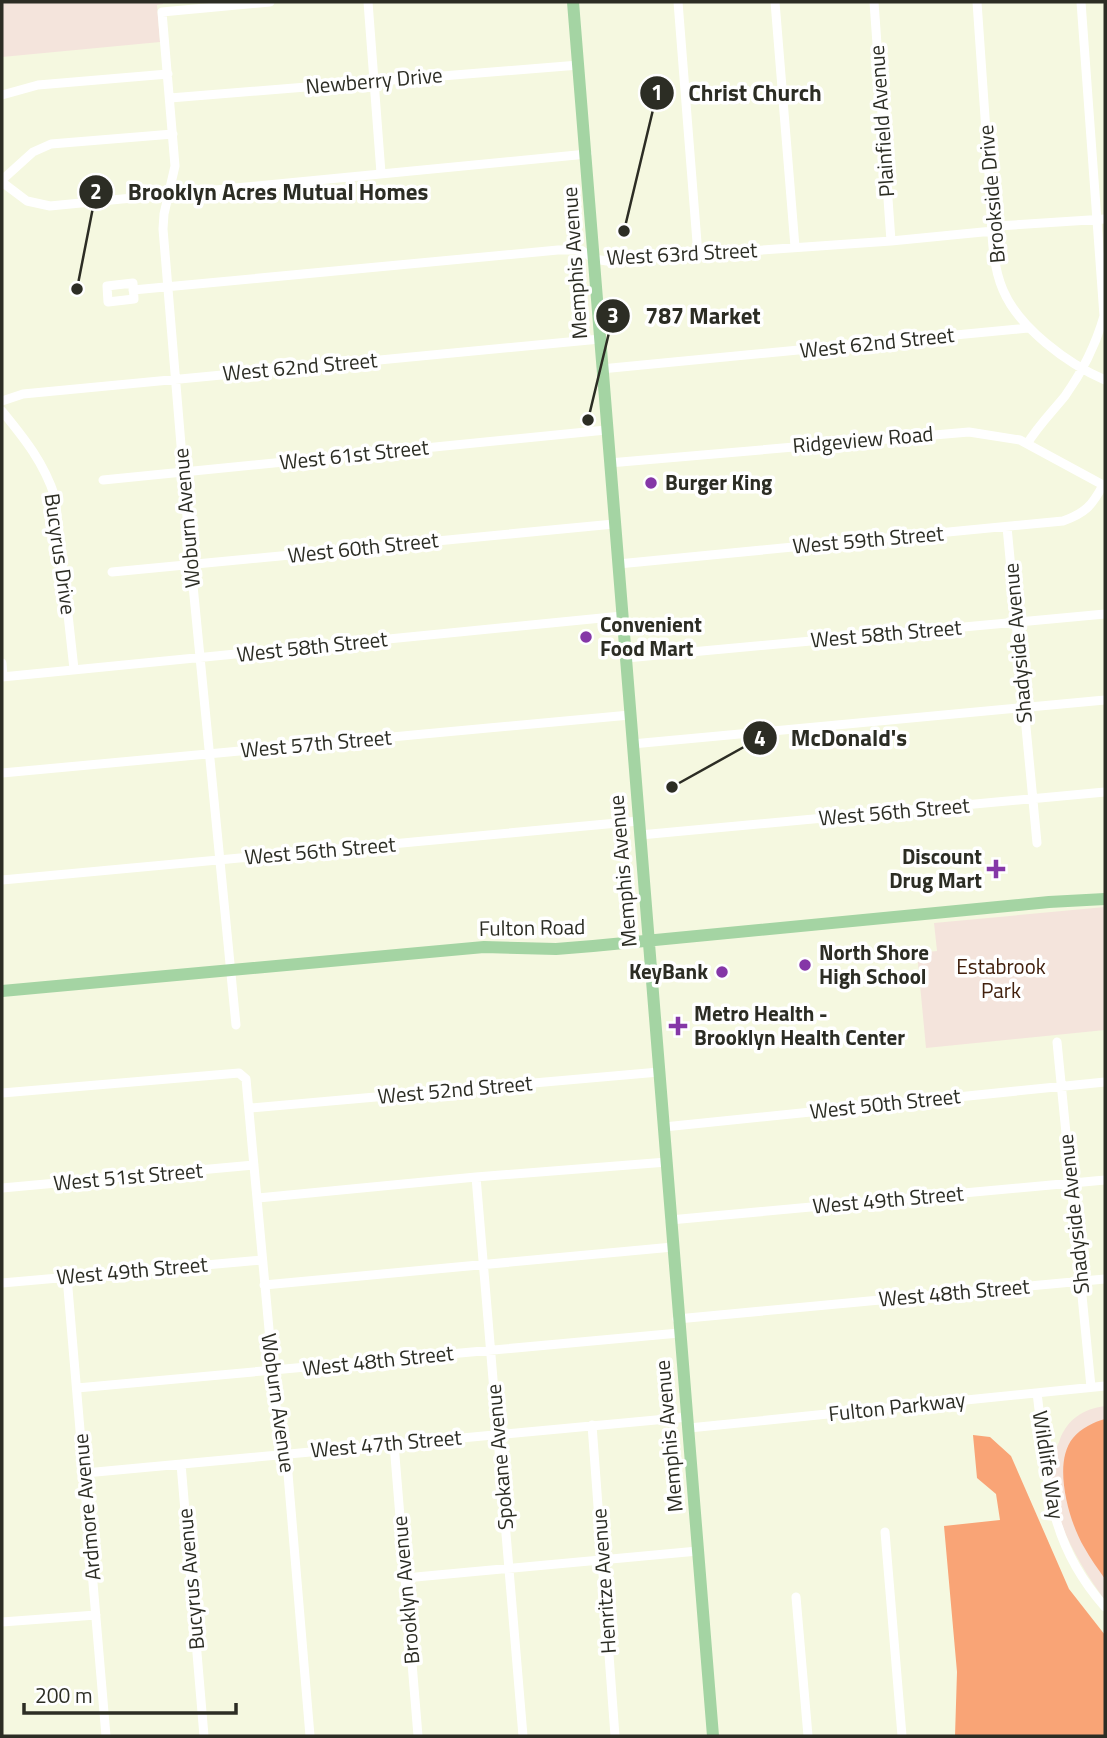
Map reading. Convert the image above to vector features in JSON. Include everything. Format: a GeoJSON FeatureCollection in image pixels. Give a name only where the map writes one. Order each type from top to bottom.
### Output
{"type":"FeatureCollection","features":[{"type":"Feature","properties":{"kind":"main road","name":"Memphis Avenue"},"geometry":{"type":"LineString","coordinates":[[573,2],[713,1736]]}},
{"type":"Feature","properties":{"kind":"main road","name":"Fulton Road"},"geometry":{"type":"LineString","coordinates":[[2,991],[484,947],[556,949],[1105,899]]}},
{"type":"Feature","properties":{"kind":"street","name":"Woburn Avenue"},"geometry":{"type":"LineString","coordinates":[[236,1025],[222,860],[191,565],[163,229],[174,166],[162,12],[270,2]]}},
{"type":"Feature","properties":{"kind":"street"},"geometry":{"type":"LineString","coordinates":[[368,2],[381,173]]}},
{"type":"Feature","properties":{"kind":"street"},"geometry":{"type":"LineString","coordinates":[[678,2],[698,255]]}},
{"type":"Feature","properties":{"kind":"street"},"geometry":{"type":"LineString","coordinates":[[775,2],[795,247]]}},
{"type":"Feature","properties":{"kind":"street","name":"Plainfield Avenue"},"geometry":{"type":"LineString","coordinates":[[874,2],[891,241]]}},
{"type":"Feature","properties":{"kind":"street","name":"Brookside Drive"},"geometry":{"type":"LineString","coordinates":[[977,2],[993,231],[1003,290],[1028,328],[1082,368],[1105,380]]}},
{"type":"Feature","properties":{"kind":"street"},"geometry":{"type":"LineString","coordinates":[[1027,444],[1082,368],[1104,316],[1102,219],[1081,2]]}},
{"type":"Feature","properties":{"kind":"street","name":"Newberry Drive"},"geometry":{"type":"LineString","coordinates":[[170,98],[579,65]]}},
{"type":"Feature","properties":{"kind":"street"},"geometry":{"type":"LineString","coordinates":[[2,95],[38,85],[167,75]]}},
{"type":"Feature","properties":{"kind":"street"},"geometry":{"type":"LineString","coordinates":[[173,134],[51,144],[33,152],[2,181],[27,201],[50,206],[586,154]]}},
{"type":"Feature","properties":{"kind":"street","name":"West 63rd Street"},"geometry":{"type":"LineString","coordinates":[[133,290],[558,250],[581,250],[594,259],[607,261],[891,241],[993,231],[998,226],[1102,219]]}},
{"type":"Feature","properties":{"kind":"street","name":"West 62nd Street"},"geometry":{"type":"LineString","coordinates":[[601,369],[1028,328]]}},
{"type":"Feature","properties":{"kind":"street","name":"West 62nd Street"},"geometry":{"type":"LineString","coordinates":[[2,401],[23,394],[175,378],[600,339]]}},
{"type":"Feature","properties":{"kind":"street","name":"Bucyrus Drive"},"geometry":{"type":"LineString","coordinates":[[2,411],[38,457],[55,497],[74,669]]}},
{"type":"Feature","properties":{"kind":"street","name":"West 61st Street"},"geometry":{"type":"LineString","coordinates":[[103,480],[606,430]]}},
{"type":"Feature","properties":{"kind":"street","name":"Ridgeview Road"},"geometry":{"type":"LineString","coordinates":[[609,463],[953,432],[984,433],[1020,440],[1104,485]]}},
{"type":"Feature","properties":{"kind":"street","name":"West 59th Street"},"geometry":{"type":"LineString","coordinates":[[618,564],[1063,521],[1080,515],[1095,500],[1104,485]]}},
{"type":"Feature","properties":{"kind":"street","name":"West 60th Street"},"geometry":{"type":"LineString","coordinates":[[112,572],[614,524]]}},
{"type":"Feature","properties":{"kind":"street","name":"Shadyside Avenue"},"geometry":{"type":"LineString","coordinates":[[1007,527],[1037,843]]}},
{"type":"Feature","properties":{"kind":"street","name":"West 58th Street"},"geometry":{"type":"LineString","coordinates":[[626,658],[1105,614]]}},
{"type":"Feature","properties":{"kind":"street","name":"West 58th Street"},"geometry":{"type":"LineString","coordinates":[[2,677],[622,616]]}},
{"type":"Feature","properties":{"kind":"street"},"geometry":{"type":"LineString","coordinates":[[2,663],[2,677]]}},
{"type":"Feature","properties":{"kind":"street"},"geometry":{"type":"LineString","coordinates":[[632,744],[1105,700]]}},
{"type":"Feature","properties":{"kind":"street","name":"West 57th Street"},"geometry":{"type":"LineString","coordinates":[[2,773],[630,715]]}},
{"type":"Feature","properties":{"kind":"street","name":"West 56th Street"},"geometry":{"type":"LineString","coordinates":[[640,835],[1105,792]]}},
{"type":"Feature","properties":{"kind":"street","name":"West 56th Street"},"geometry":{"type":"LineString","coordinates":[[2,880],[639,821]]}},
{"type":"Feature","properties":{"kind":"street","name":"Shadyside Avenue"},"geometry":{"type":"LineString","coordinates":[[1057,1042],[1091,1387]]}},
{"type":"Feature","properties":{"kind":"street","name":"West 52nd Street"},"geometry":{"type":"LineString","coordinates":[[250,1108],[659,1072]]}},
{"type":"Feature","properties":{"kind":"street","name":"Woburn Avenue"},"geometry":{"type":"LineString","coordinates":[[2,1093],[239,1073],[246,1079],[280,1454],[287,1462],[310,1736]]}},
{"type":"Feature","properties":{"kind":"street","name":"West 50th Street"},"geometry":{"type":"LineString","coordinates":[[664,1126],[1105,1082]]}},
{"type":"Feature","properties":{"kind":"street"},"geometry":{"type":"LineString","coordinates":[[258,1198],[667,1162]]}},
{"type":"Feature","properties":{"kind":"street","name":"West 51st Street"},"geometry":{"type":"LineString","coordinates":[[2,1188],[254,1165]]}},
{"type":"Feature","properties":{"kind":"street","name":"Spokane Avenue"},"geometry":{"type":"LineString","coordinates":[[476,1177],[523,1736]]}},
{"type":"Feature","properties":{"kind":"street","name":"West 49th Street"},"geometry":{"type":"LineString","coordinates":[[670,1220],[1105,1180]]}},
{"type":"Feature","properties":{"kind":"street"},"geometry":{"type":"LineString","coordinates":[[264,1285],[673,1247]]}},
{"type":"Feature","properties":{"kind":"street","name":"West 49th Street"},"geometry":{"type":"LineString","coordinates":[[2,1283],[262,1260]]}},
{"type":"Feature","properties":{"kind":"street","name":"Ardmore Avenue"},"geometry":{"type":"LineString","coordinates":[[67,1277],[106,1736]]}},
{"type":"Feature","properties":{"kind":"street","name":"West 48th Street"},"geometry":{"type":"LineString","coordinates":[[77,1388],[491,1350],[678,1326],[1105,1279]]}},
{"type":"Feature","properties":{"kind":"street","name":"Fulton Parkway"},"geometry":{"type":"LineString","coordinates":[[688,1422],[1038,1394],[1105,1385]]}},
{"type":"Feature","properties":{"kind":"street","name":"Wildlife Way"},"geometry":{"type":"LineString","coordinates":[[1038,1394],[1054,1518],[1075,1566],[1105,1607]]}},
{"type":"Feature","properties":{"kind":"street","name":"West 47th Street"},"geometry":{"type":"LineString","coordinates":[[85,1473],[592,1425],[688,1422]]}},
{"type":"Feature","properties":{"kind":"street","name":"Henritze Avenue"},"geometry":{"type":"LineString","coordinates":[[592,1425],[615,1736]]}},
{"type":"Feature","properties":{"kind":"street","name":"Brooklyn Avenue"},"geometry":{"type":"LineString","coordinates":[[394,1444],[418,1736]]}},
{"type":"Feature","properties":{"kind":"street","name":"Bucyrus Avenue"},"geometry":{"type":"LineString","coordinates":[[181,1464],[204,1736]]}},
{"type":"Feature","properties":{"kind":"street"},"geometry":{"type":"LineString","coordinates":[[885,1532],[902,1736]]}},
{"type":"Feature","properties":{"kind":"street"},"geometry":{"type":"LineString","coordinates":[[405,1578],[698,1551]]}},
{"type":"Feature","properties":{"kind":"street"},"geometry":{"type":"LineString","coordinates":[[796,1597],[807,1736]]}},
{"type":"Feature","properties":{"kind":"street"},"geometry":{"type":"LineString","coordinates":[[2,1622],[96,1615]]}},
{"type":"Feature","properties":{"kind":"green space"},"geometry":{"type":"Polygon","coordinates":[[[2,2],[163,2],[157,5],[160,42],[2,57],[2,2]]]}},
{"type":"Feature","properties":{"kind":"green space","name":"Estabrook Park"},"geometry":{"type":"Polygon","coordinates":[[[1105,907],[1105,1030],[926,1048],[917,953],[937,951],[934,923],[1105,907]]]}},
{"type":"Feature","properties":{"kind":"green space"},"geometry":{"type":"Polygon","coordinates":[[[1105,1406],[1105,1600],[1084,1570],[1066,1534],[1051,1478],[1053,1457],[1067,1426],[1083,1412],[1105,1406]]]}},
{"type":"Feature","properties":{"kind":"shaded area"},"geometry":{"type":"Polygon","coordinates":[[[1105,1419],[1105,1579],[1078,1536],[1068,1508],[1063,1477],[1067,1449],[1073,1438],[1088,1426],[1105,1419]]]}},
{"type":"Feature","properties":{"kind":"shaded area"},"geometry":{"type":"Polygon","coordinates":[[[973,1435],[990,1437],[1011,1456],[1069,1589],[1105,1635],[1105,1736],[955,1736],[957,1672],[944,1526],[1000,1520],[996,1494],[977,1478],[973,1435]]]}},
{"type":"Feature","properties":{"kind":"place","name":"Christ Church"},"geometry":{"type":"Point","coordinates":[624,231]}},
{"type":"Feature","properties":{"kind":"place","name":"Brooklyn Acres Mutual Homes"},"geometry":{"type":"Point","coordinates":[77,289]}},
{"type":"Feature","properties":{"kind":"place","name":"787 Market"},"geometry":{"type":"Point","coordinates":[588,420]}},
{"type":"Feature","properties":{"kind":"place","name":"Burger King"},"geometry":{"type":"Point","coordinates":[651,483]}},
{"type":"Feature","properties":{"kind":"place","name":"Convenient Food Mart"},"geometry":{"type":"Point","coordinates":[586,637]}},
{"type":"Feature","properties":{"kind":"place","name":"McDonald's"},"geometry":{"type":"Point","coordinates":[672,787]}},
{"type":"Feature","properties":{"kind":"place","name":"Discount Drug Mart"},"geometry":{"type":"Point","coordinates":[996,869]}},
{"type":"Feature","properties":{"kind":"place","name":"North Shore High School"},"geometry":{"type":"Point","coordinates":[805,965]}},
{"type":"Feature","properties":{"kind":"place","name":"KeyBank"},"geometry":{"type":"Point","coordinates":[722,972]}},
{"type":"Feature","properties":{"kind":"place","name":"Metro Health - Brooklyn Health Center"},"geometry":{"type":"Point","coordinates":[678,1026]}}]}
